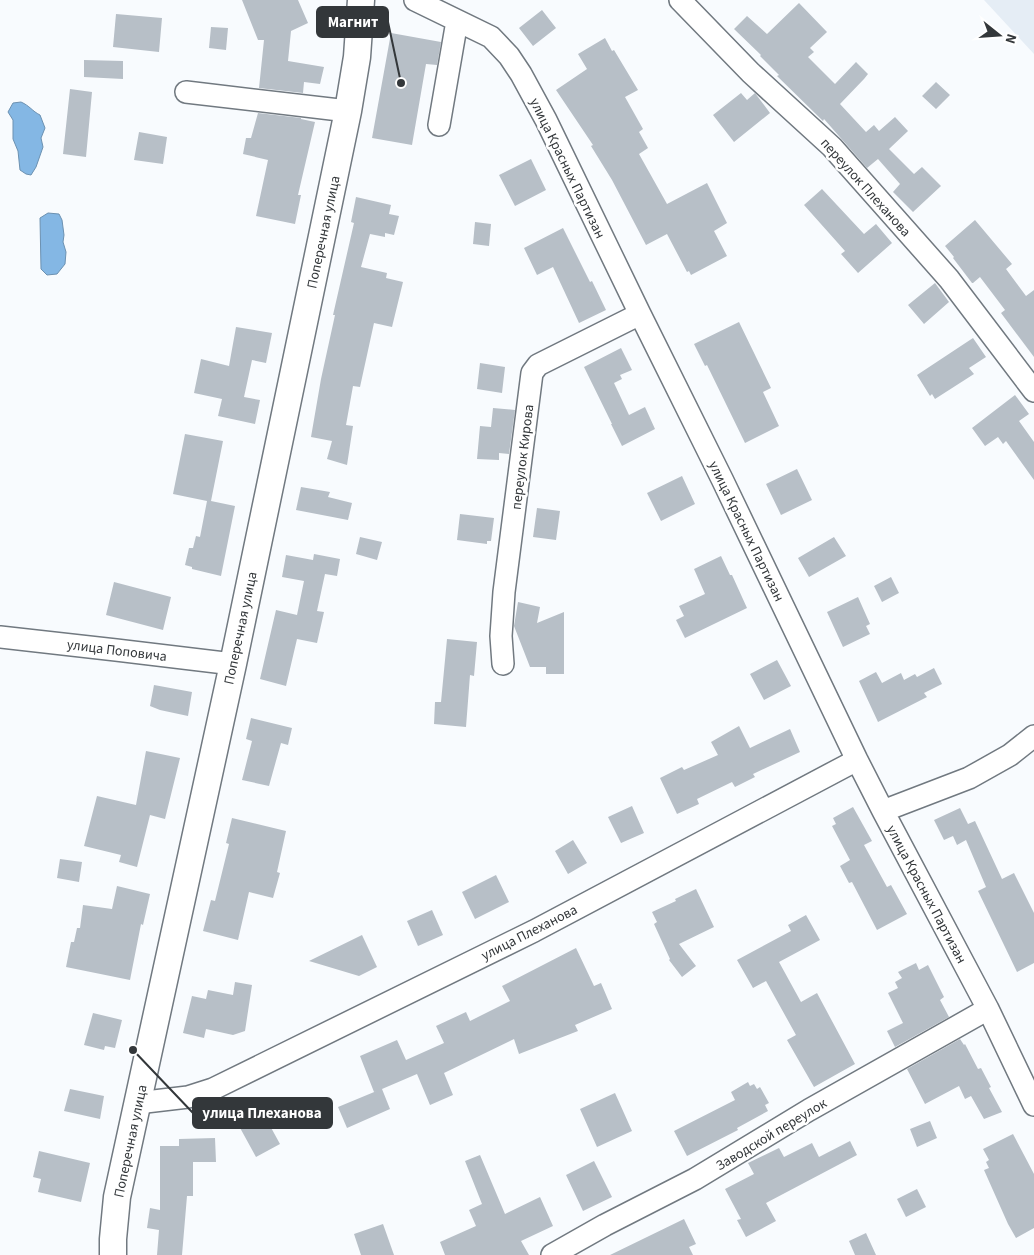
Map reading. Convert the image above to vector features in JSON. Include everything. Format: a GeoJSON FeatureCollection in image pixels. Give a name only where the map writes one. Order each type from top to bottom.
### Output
{"type":"FeatureCollection","features":[{"type":"Feature","properties":{"kind":"main road","name":"Поперечная улица"},"geometry":{"type":"LineString","coordinates":[[113,1255],[117,1197],[233,664],[348,111],[357,56],[361,0]]}},
{"type":"Feature","properties":{"kind":"street","name":"улица Красных Партизан"},"geometry":{"type":"LineString","coordinates":[[415,0],[491,37],[521,74],[546,120],[722,478],[857,760],[988,1009],[1034,1105]]}},
{"type":"Feature","properties":{"kind":"street","name":"переулок Плеханова"},"geometry":{"type":"LineString","coordinates":[[680,0],[751,73],[832,147],[949,279],[1034,391]]}},
{"type":"Feature","properties":{"kind":"street"},"geometry":{"type":"LineString","coordinates":[[440,125],[457,20]]}},
{"type":"Feature","properties":{"kind":"street"},"geometry":{"type":"LineString","coordinates":[[186,92],[348,111]]}},
{"type":"Feature","properties":{"kind":"street","name":"переулок Кирова"},"geometry":{"type":"LineString","coordinates":[[502,664],[501,636],[504,592],[532,373],[538,365],[640,314]]}},
{"type":"Feature","properties":{"kind":"street","name":"улица Поповича"},"geometry":{"type":"LineString","coordinates":[[0,637],[233,664]]}},
{"type":"Feature","properties":{"kind":"street"},"geometry":{"type":"LineString","coordinates":[[883,811],[969,778],[1010,755],[1034,736]]}},
{"type":"Feature","properties":{"kind":"street","name":"улица Плеханова"},"geometry":{"type":"LineString","coordinates":[[137,1103],[188,1097],[213,1090],[534,931],[857,760]]}},
{"type":"Feature","properties":{"kind":"street","name":"Заводской переулок"},"geometry":{"type":"LineString","coordinates":[[552,1255],[605,1225],[695,1179],[809,1110],[988,1009]]}},
{"type":"Feature","properties":{"kind":"shaded area"},"geometry":{"type":"Polygon","coordinates":[[[984,0],[1034,0],[1034,54],[984,0]]]}},
{"type":"Feature","properties":{"kind":"water"},"geometry":{"type":"Polygon","coordinates":[[[21,102],[40,115],[45,128],[41,138],[43,147],[31,175],[20,170],[18,151],[13,139],[13,120],[8,112],[13,103],[21,102]]]}},
{"type":"Feature","properties":{"kind":"water"},"geometry":{"type":"Polygon","coordinates":[[[48,213],[59,214],[62,220],[63,242],[66,252],[65,264],[57,274],[47,275],[41,269],[40,218],[48,213]]]}},
{"type":"Feature","properties":{"kind":"building"},"geometry":{"type":"Polygon","coordinates":[[[242,0],[298,0],[308,23],[291,31],[288,61],[324,67],[320,84],[304,82],[303,93],[259,88],[264,40],[258,40],[242,0]]]}},
{"type":"Feature","properties":{"kind":"building"},"geometry":{"type":"Polygon","coordinates":[[[799,3],[827,32],[810,48],[814,52],[808,57],[835,84],[856,62],[868,74],[840,104],[866,132],[874,125],[879,131],[895,117],[908,131],[889,149],[914,174],[922,167],[941,186],[913,212],[893,192],[900,184],[878,159],[867,168],[824,119],[823,121],[777,76],[779,75],[761,55],[734,29],[747,16],[767,34],[799,3]]]}},
{"type":"Feature","properties":{"kind":"building"},"geometry":{"type":"Polygon","coordinates":[[[542,10],[556,28],[533,46],[519,28],[542,10]]]}},
{"type":"Feature","properties":{"kind":"building"},"geometry":{"type":"Polygon","coordinates":[[[116,14],[162,18],[159,52],[113,47],[116,14]]]}},
{"type":"Feature","properties":{"kind":"building"},"geometry":{"type":"Polygon","coordinates":[[[211,27],[228,28],[226,50],[209,48],[211,27]]]}},
{"type":"Feature","properties":{"kind":"building"},"geometry":{"type":"Polygon","coordinates":[[[391,33],[441,42],[437,65],[426,64],[412,145],[372,138],[391,33]]]}},
{"type":"Feature","properties":{"kind":"building"},"geometry":{"type":"Polygon","coordinates":[[[605,38],[638,90],[625,97],[643,129],[639,132],[648,148],[639,154],[667,204],[707,183],[727,223],[714,231],[727,256],[691,275],[689,271],[687,272],[667,234],[646,245],[612,180],[591,146],[593,145],[556,90],[587,69],[578,54],[605,38]]]}},
{"type":"Feature","properties":{"kind":"building"},"geometry":{"type":"Polygon","coordinates":[[[84,60],[123,61],[123,79],[84,77],[84,60]]]}},
{"type":"Feature","properties":{"kind":"building"},"geometry":{"type":"Polygon","coordinates":[[[936,82],[950,95],[936,109],[922,96],[936,82]]]}},
{"type":"Feature","properties":{"kind":"building"},"geometry":{"type":"Polygon","coordinates":[[[70,89],[92,92],[86,157],[63,154],[70,89]]]}},
{"type":"Feature","properties":{"kind":"building"},"geometry":{"type":"Polygon","coordinates":[[[741,93],[747,100],[755,93],[770,113],[734,142],[713,115],[741,93]]]}},
{"type":"Feature","properties":{"kind":"building"},"geometry":{"type":"Polygon","coordinates":[[[258,113],[301,118],[315,122],[298,195],[301,195],[295,224],[256,216],[268,160],[243,154],[246,138],[251,138],[258,113]]]}},
{"type":"Feature","properties":{"kind":"building"},"geometry":{"type":"Polygon","coordinates":[[[139,132],[167,137],[163,164],[134,160],[139,132]]]}},
{"type":"Feature","properties":{"kind":"building"},"geometry":{"type":"Polygon","coordinates":[[[531,159],[546,190],[515,206],[499,175],[531,159]]]}},
{"type":"Feature","properties":{"kind":"building"},"geometry":{"type":"Polygon","coordinates":[[[822,189],[864,234],[876,224],[892,243],[858,273],[841,254],[845,251],[804,205],[822,189]]]}},
{"type":"Feature","properties":{"kind":"building"},"geometry":{"type":"Polygon","coordinates":[[[356,197],[391,205],[389,214],[399,216],[394,235],[385,233],[385,237],[370,234],[361,267],[387,273],[386,278],[403,282],[392,327],[374,323],[360,387],[353,386],[346,425],[353,426],[347,465],[327,459],[332,441],[311,437],[335,315],[333,315],[354,223],[351,222],[356,197]]]}},
{"type":"Feature","properties":{"kind":"building"},"geometry":{"type":"Polygon","coordinates":[[[975,220],[1012,264],[1006,269],[1026,296],[1034,290],[1034,357],[1001,313],[1005,310],[980,277],[972,283],[945,246],[975,220]]]}},
{"type":"Feature","properties":{"kind":"building"},"geometry":{"type":"Polygon","coordinates":[[[475,222],[491,224],[489,246],[473,244],[475,222]]]}},
{"type":"Feature","properties":{"kind":"building"},"geometry":{"type":"Polygon","coordinates":[[[563,228],[606,310],[579,323],[553,267],[537,275],[524,248],[563,228]]]}},
{"type":"Feature","properties":{"kind":"building"},"geometry":{"type":"Polygon","coordinates":[[[935,283],[949,302],[924,324],[908,305],[935,283]]]}},
{"type":"Feature","properties":{"kind":"building"},"geometry":{"type":"Polygon","coordinates":[[[739,322],[771,388],[763,392],[779,426],[745,443],[707,365],[705,366],[694,344],[739,322]]]}},
{"type":"Feature","properties":{"kind":"building"},"geometry":{"type":"Polygon","coordinates":[[[236,327],[272,333],[266,363],[252,360],[244,397],[260,400],[255,424],[218,416],[222,399],[194,393],[201,359],[229,366],[236,327]]]}},
{"type":"Feature","properties":{"kind":"building"},"geometry":{"type":"Polygon","coordinates":[[[973,338],[986,357],[969,368],[974,374],[935,399],[932,394],[930,396],[917,375],[973,338]]]}},
{"type":"Feature","properties":{"kind":"building"},"geometry":{"type":"Polygon","coordinates":[[[621,348],[632,370],[620,375],[622,379],[614,383],[629,415],[645,407],[655,429],[622,446],[584,367],[621,348]]]}},
{"type":"Feature","properties":{"kind":"building"},"geometry":{"type":"Polygon","coordinates":[[[480,363],[505,367],[502,393],[477,389],[480,363]]]}},
{"type":"Feature","properties":{"kind":"building"},"geometry":{"type":"Polygon","coordinates":[[[1015,395],[1029,414],[1019,421],[1034,442],[1034,480],[1006,441],[1003,444],[998,437],[985,446],[972,428],[1015,395]]]}},
{"type":"Feature","properties":{"kind":"building"},"geometry":{"type":"Polygon","coordinates":[[[493,408],[515,410],[509,454],[499,453],[499,460],[477,459],[480,426],[491,427],[493,408]]]}},
{"type":"Feature","properties":{"kind":"building"},"geometry":{"type":"Polygon","coordinates":[[[185,434],[223,441],[211,501],[235,506],[221,576],[192,569],[192,567],[185,565],[189,548],[193,548],[196,536],[200,537],[207,501],[173,494],[185,434]]]}},
{"type":"Feature","properties":{"kind":"building"},"geometry":{"type":"Polygon","coordinates":[[[797,469],[812,500],[781,515],[766,484],[797,469]]]}},
{"type":"Feature","properties":{"kind":"building"},"geometry":{"type":"Polygon","coordinates":[[[682,476],[695,504],[661,521],[647,493],[682,476]]]}},
{"type":"Feature","properties":{"kind":"building"},"geometry":{"type":"Polygon","coordinates":[[[301,487],[330,492],[328,497],[352,503],[348,520],[296,510],[301,487]]]}},
{"type":"Feature","properties":{"kind":"building"},"geometry":{"type":"Polygon","coordinates":[[[537,508],[560,511],[556,540],[533,537],[537,508]]]}},
{"type":"Feature","properties":{"kind":"building"},"geometry":{"type":"Polygon","coordinates":[[[460,514],[494,518],[491,541],[487,541],[487,544],[457,540],[460,514]]]}},
{"type":"Feature","properties":{"kind":"building"},"geometry":{"type":"Polygon","coordinates":[[[360,537],[382,542],[377,560],[356,554],[360,537]]]}},
{"type":"Feature","properties":{"kind":"building"},"geometry":{"type":"Polygon","coordinates":[[[834,537],[846,556],[809,577],[798,558],[834,537]]]}},
{"type":"Feature","properties":{"kind":"building"},"geometry":{"type":"Polygon","coordinates":[[[314,554],[340,559],[337,576],[325,574],[317,611],[324,612],[317,643],[297,639],[286,686],[260,679],[276,610],[297,615],[304,581],[282,577],[286,555],[313,560],[314,554]]]}},
{"type":"Feature","properties":{"kind":"building"},"geometry":{"type":"Polygon","coordinates":[[[721,556],[747,608],[685,638],[676,620],[684,616],[679,606],[705,594],[694,569],[721,556]]]}},
{"type":"Feature","properties":{"kind":"building"},"geometry":{"type":"Polygon","coordinates":[[[891,577],[899,593],[882,602],[874,586],[891,577]]]}},
{"type":"Feature","properties":{"kind":"building"},"geometry":{"type":"Polygon","coordinates":[[[114,582],[171,597],[163,630],[106,615],[114,582]]]}},
{"type":"Feature","properties":{"kind":"building"},"geometry":{"type":"Polygon","coordinates":[[[858,597],[870,624],[866,626],[870,634],[843,647],[827,612],[858,597]]]}},
{"type":"Feature","properties":{"kind":"building"},"geometry":{"type":"Polygon","coordinates":[[[518,602],[540,607],[537,623],[564,612],[564,674],[546,674],[546,667],[530,667],[514,626],[518,602]]]}},
{"type":"Feature","properties":{"kind":"building"},"geometry":{"type":"Polygon","coordinates":[[[447,639],[477,642],[474,676],[470,675],[466,727],[434,724],[435,702],[441,702],[447,639]]]}},
{"type":"Feature","properties":{"kind":"building"},"geometry":{"type":"Polygon","coordinates":[[[777,660],[791,686],[764,700],[750,674],[777,660]]]}},
{"type":"Feature","properties":{"kind":"building"},"geometry":{"type":"Polygon","coordinates":[[[934,668],[942,684],[924,693],[927,697],[878,722],[859,681],[876,672],[882,683],[901,673],[904,680],[915,674],[917,677],[934,668]]]}},
{"type":"Feature","properties":{"kind":"building"},"geometry":{"type":"Polygon","coordinates":[[[154,685],[192,692],[188,716],[150,706],[154,685]]]}},
{"type":"Feature","properties":{"kind":"building"},"geometry":{"type":"Polygon","coordinates":[[[251,718],[292,728],[288,745],[281,743],[269,786],[242,780],[252,741],[246,739],[251,718]]]}},
{"type":"Feature","properties":{"kind":"building"},"geometry":{"type":"Polygon","coordinates":[[[739,726],[750,748],[790,729],[800,752],[753,774],[755,777],[735,787],[732,782],[697,799],[699,804],[677,814],[660,778],[682,767],[684,770],[718,755],[711,742],[739,726]]]}},
{"type":"Feature","properties":{"kind":"building"},"geometry":{"type":"Polygon","coordinates":[[[146,751],[180,758],[165,819],[150,815],[137,867],[119,862],[121,855],[84,846],[97,796],[136,805],[146,751]]]}},
{"type":"Feature","properties":{"kind":"building"},"geometry":{"type":"Polygon","coordinates":[[[632,806],[644,833],[621,843],[608,817],[632,806]]]}},
{"type":"Feature","properties":{"kind":"building"},"geometry":{"type":"Polygon","coordinates":[[[853,807],[872,841],[864,845],[887,887],[891,885],[907,914],[877,930],[852,882],[849,883],[840,866],[850,860],[832,826],[836,824],[833,818],[853,807]]]}},
{"type":"Feature","properties":{"kind":"building"},"geometry":{"type":"Polygon","coordinates":[[[960,808],[968,824],[975,821],[1002,879],[1014,873],[1034,913],[1034,963],[1017,972],[978,891],[986,887],[966,840],[957,845],[953,836],[944,840],[934,820],[960,808]]]}},
{"type":"Feature","properties":{"kind":"building"},"geometry":{"type":"Polygon","coordinates":[[[232,818],[286,831],[277,872],[280,873],[273,898],[249,892],[238,940],[203,931],[211,900],[215,901],[229,844],[226,843],[232,818]]]}},
{"type":"Feature","properties":{"kind":"building"},"geometry":{"type":"Polygon","coordinates":[[[573,840],[587,863],[568,874],[555,851],[573,840]]]}},
{"type":"Feature","properties":{"kind":"building"},"geometry":{"type":"Polygon","coordinates":[[[60,859],[82,862],[79,882],[57,878],[60,859]]]}},
{"type":"Feature","properties":{"kind":"building"},"geometry":{"type":"Polygon","coordinates":[[[496,875],[509,902],[475,919],[462,892],[496,875]]]}},
{"type":"Feature","properties":{"kind":"building"},"geometry":{"type":"Polygon","coordinates":[[[117,886],[150,894],[143,925],[141,924],[130,980],[66,967],[71,942],[74,942],[77,928],[80,928],[83,905],[112,909],[117,886]]]}},
{"type":"Feature","properties":{"kind":"building"},"geometry":{"type":"Polygon","coordinates":[[[696,889],[714,927],[679,944],[696,966],[682,977],[669,960],[654,924],[657,922],[652,912],[696,889]]]}},
{"type":"Feature","properties":{"kind":"building"},"geometry":{"type":"Polygon","coordinates":[[[432,910],[443,935],[418,946],[407,921],[432,910]]]}},
{"type":"Feature","properties":{"kind":"building"},"geometry":{"type":"Polygon","coordinates":[[[806,915],[820,940],[779,962],[801,1002],[817,993],[855,1064],[814,1087],[787,1040],[796,1035],[766,981],[753,988],[737,960],[791,931],[788,925],[806,915]]]}},
{"type":"Feature","properties":{"kind":"building"},"geometry":{"type":"Polygon","coordinates":[[[362,935],[377,967],[359,976],[309,961],[362,935]]]}},
{"type":"Feature","properties":{"kind":"building"},"geometry":{"type":"Polygon","coordinates":[[[576,948],[594,986],[601,983],[612,1009],[575,1025],[578,1031],[519,1054],[514,1039],[444,1073],[453,1095],[430,1105],[417,1074],[382,1089],[390,1109],[347,1128],[338,1107],[379,1090],[374,1092],[360,1056],[397,1040],[406,1060],[444,1043],[436,1026],[466,1012],[470,1021],[510,1001],[502,986],[576,948]]]}},
{"type":"Feature","properties":{"kind":"building"},"geometry":{"type":"Polygon","coordinates":[[[916,963],[919,970],[928,965],[944,997],[940,1000],[949,1017],[895,1047],[887,1031],[903,1023],[888,993],[898,988],[895,982],[902,978],[898,972],[916,963]]]}},
{"type":"Feature","properties":{"kind":"building"},"geometry":{"type":"Polygon","coordinates":[[[235,982],[252,985],[245,1031],[233,1035],[206,1029],[204,1038],[183,1033],[192,996],[206,999],[208,990],[233,995],[235,982]]]}},
{"type":"Feature","properties":{"kind":"building"},"geometry":{"type":"Polygon","coordinates":[[[93,1013],[122,1020],[115,1048],[105,1046],[104,1050],[84,1045],[93,1013]]]}},
{"type":"Feature","properties":{"kind":"building"},"geometry":{"type":"Polygon","coordinates":[[[960,1039],[965,1044],[978,1069],[981,1068],[1002,1112],[984,1119],[971,1096],[965,1099],[959,1086],[925,1104],[907,1069],[960,1039]]]}},
{"type":"Feature","properties":{"kind":"building"},"geometry":{"type":"Polygon","coordinates":[[[748,1082],[750,1086],[754,1084],[757,1089],[760,1087],[769,1103],[765,1105],[768,1111],[737,1128],[738,1130],[687,1156],[674,1131],[735,1100],[731,1092],[748,1082]]]}},
{"type":"Feature","properties":{"kind":"building"},"geometry":{"type":"Polygon","coordinates":[[[70,1089],[104,1096],[100,1119],[64,1111],[70,1089]]]}},
{"type":"Feature","properties":{"kind":"building"},"geometry":{"type":"Polygon","coordinates":[[[615,1093],[632,1131],[597,1147],[580,1109],[615,1093]]]}},
{"type":"Feature","properties":{"kind":"building"},"geometry":{"type":"Polygon","coordinates":[[[263,1113],[280,1144],[256,1157],[239,1126],[263,1113]]]}},
{"type":"Feature","properties":{"kind":"building"},"geometry":{"type":"Polygon","coordinates":[[[930,1121],[937,1138],[917,1147],[910,1129],[930,1121]]]}},
{"type":"Feature","properties":{"kind":"building"},"geometry":{"type":"Polygon","coordinates":[[[1013,1134],[1034,1174],[1034,1228],[1016,1238],[984,1170],[989,1168],[986,1162],[989,1160],[983,1149],[1013,1134]]]}},
{"type":"Feature","properties":{"kind":"building"},"geometry":{"type":"Polygon","coordinates":[[[215,1138],[216,1162],[193,1162],[193,1196],[187,1196],[182,1255],[157,1255],[159,1230],[147,1228],[150,1208],[160,1210],[160,1146],[179,1146],[179,1139],[215,1138]]]}},
{"type":"Feature","properties":{"kind":"building"},"geometry":{"type":"Polygon","coordinates":[[[850,1141],[857,1155],[766,1203],[776,1221],[746,1237],[737,1220],[741,1219],[725,1189],[754,1174],[748,1163],[779,1148],[784,1157],[812,1143],[819,1157],[850,1141]]]}},
{"type":"Feature","properties":{"kind":"building"},"geometry":{"type":"Polygon","coordinates":[[[39,1151],[90,1163],[81,1202],[38,1192],[41,1179],[33,1177],[39,1151]]]}},
{"type":"Feature","properties":{"kind":"building"},"geometry":{"type":"Polygon","coordinates":[[[480,1155],[505,1214],[540,1197],[553,1226],[521,1241],[529,1255],[445,1255],[440,1242],[476,1226],[469,1210],[482,1204],[465,1161],[480,1155]]]}},
{"type":"Feature","properties":{"kind":"building"},"geometry":{"type":"Polygon","coordinates":[[[594,1161],[612,1197],[583,1211],[566,1175],[594,1161]]]}},
{"type":"Feature","properties":{"kind":"building"},"geometry":{"type":"Polygon","coordinates":[[[917,1189],[926,1207],[906,1217],[897,1199],[917,1189]]]}},
{"type":"Feature","properties":{"kind":"building"},"geometry":{"type":"Polygon","coordinates":[[[684,1219],[696,1244],[689,1247],[693,1255],[610,1255],[684,1219]]]}},
{"type":"Feature","properties":{"kind":"building"},"geometry":{"type":"Polygon","coordinates":[[[383,1224],[394,1255],[361,1255],[354,1234],[383,1224]]]}},
{"type":"Feature","properties":{"kind":"building"},"geometry":{"type":"Polygon","coordinates":[[[866,1233],[876,1255],[855,1255],[849,1241],[866,1233]]]}},
{"type":"Feature","properties":{"kind":"place","name":"Магнит"},"geometry":{"type":"Point","coordinates":[401,83]}},
{"type":"Feature","properties":{"kind":"place","name":"улица Плеханова"},"geometry":{"type":"Point","coordinates":[133,1050]}}]}
